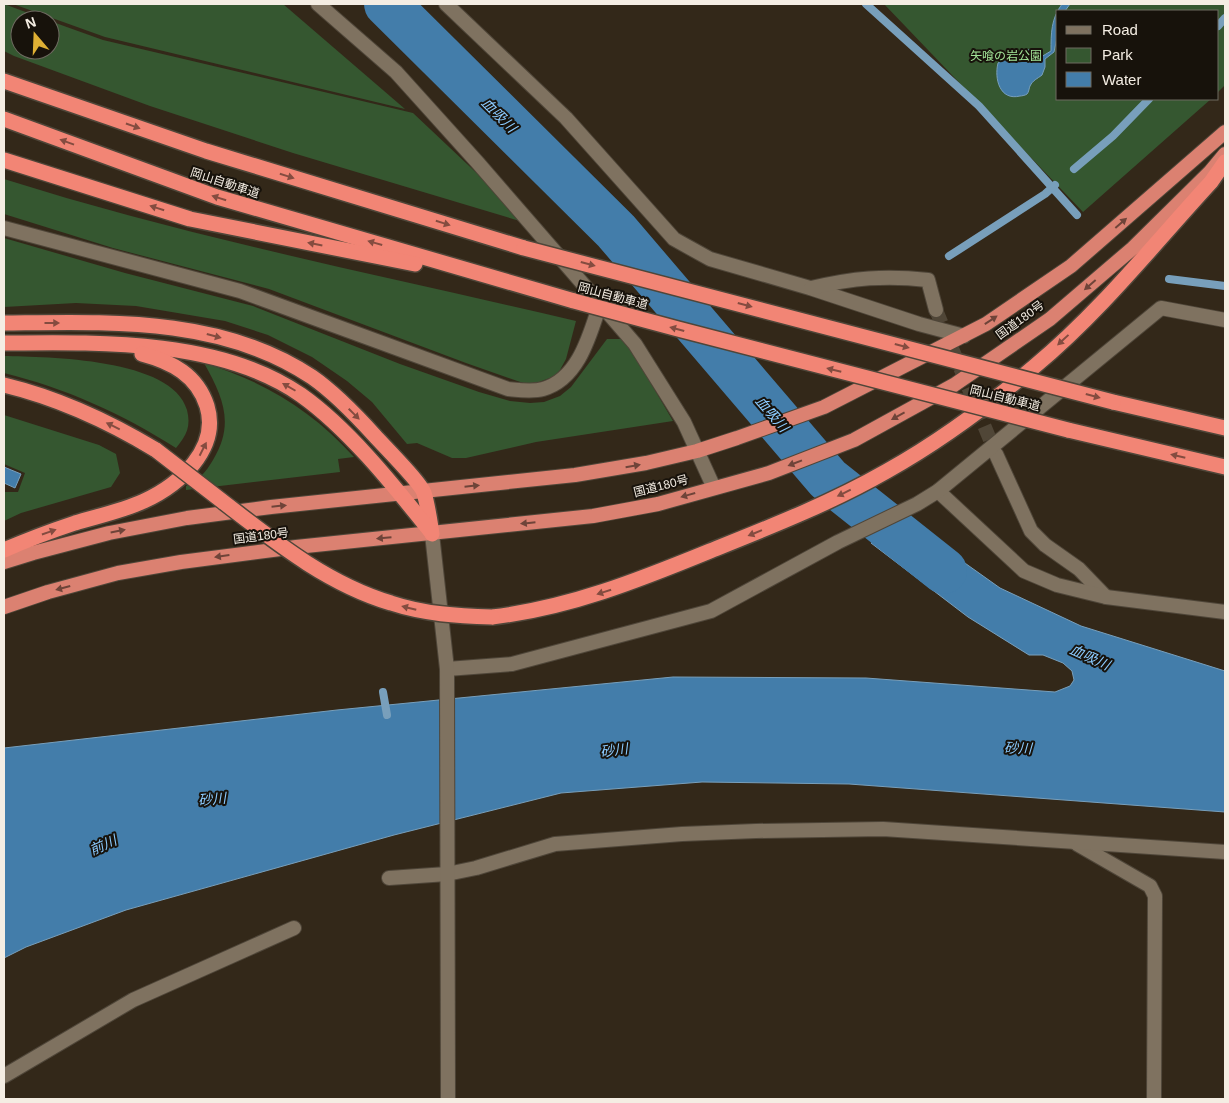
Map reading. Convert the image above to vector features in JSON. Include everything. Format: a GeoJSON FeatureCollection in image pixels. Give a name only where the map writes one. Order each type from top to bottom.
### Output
{"type":"FeatureCollection","features":[{"type":"Feature","properties":{"kind":"highway","name":"岡山自動車道"},"geometry":{"type":"LineString","coordinates":[[4,81],[206,151],[524,248],[1113,402],[1225,428]]}},
{"type":"Feature","properties":{"kind":"highway","name":"岡山自動車道"},"geometry":{"type":"LineString","coordinates":[[4,119],[217,197],[518,285],[678,330],[1068,430],[1225,467]]}},
{"type":"Feature","properties":{"kind":"highway","name":"国道180号"},"geometry":{"type":"LineString","coordinates":[[4,562],[33,552],[109,533],[187,518],[271,506],[574,476],[698,451],[737,438],[824,407],[986,324],[1071,266],[1225,132]]}},
{"type":"Feature","properties":{"kind":"highway","name":"国道180号"},"geometry":{"type":"LineString","coordinates":[[4,607],[48,592],[118,573],[181,562],[296,547],[593,516],[658,504],[768,473],[854,440],[954,385],[1050,319],[1133,248],[1210,172],[1225,154]]}},
{"type":"Feature","properties":{"kind":"highway"},"geometry":{"type":"LineString","coordinates":[[4,160],[190,219],[518,285]]}},
{"type":"Feature","properties":{"kind":"highway"},"geometry":{"type":"LineString","coordinates":[[4,385],[51,398],[118,427],[156,450],[293,554],[349,586],[390,603],[424,612],[492,617],[524,613],[603,592],[638,580],[800,514],[887,471],[922,450],[964,421],[1036,365],[1071,333],[1110,294],[1211,182],[1225,162]]}},
{"type":"Feature","properties":{"kind":"highway"},"geometry":{"type":"LineString","coordinates":[[4,323],[123,323],[172,328],[211,334],[281,359],[312,377],[338,398],[366,426],[424,491],[432,534]]}},
{"type":"Feature","properties":{"kind":"highway"},"geometry":{"type":"LineString","coordinates":[[4,343],[75,342],[174,350],[208,356],[273,378],[301,394],[327,415],[399,493],[432,534]]}},
{"type":"Feature","properties":{"kind":"highway"},"geometry":{"type":"LineString","coordinates":[[4,550],[30,539],[145,501],[167,488],[196,462],[208,436],[209,412],[205,399],[198,387],[178,367],[161,359],[134,352],[75,342]]}},
{"type":"Feature","properties":{"kind":"street"},"geometry":{"type":"LineString","coordinates":[[318,4],[396,72],[478,163],[635,344],[684,422],[714,488]]}},
{"type":"Feature","properties":{"kind":"street"},"geometry":{"type":"LineString","coordinates":[[446,4],[566,118],[674,239],[710,258],[810,288],[919,324],[964,336]]}},
{"type":"Feature","properties":{"kind":"street"},"geometry":{"type":"LineString","coordinates":[[4,228],[240,291],[508,390],[544,389],[563,379],[585,348],[600,304]]}},
{"type":"Feature","properties":{"kind":"street"},"geometry":{"type":"LineString","coordinates":[[810,288],[847,280],[899,277],[928,280],[936,310]]}},
{"type":"Feature","properties":{"kind":"street"},"geometry":{"type":"LineString","coordinates":[[446,674],[512,664],[711,611],[838,542],[917,504],[938,491],[1161,308],[1225,320]]}},
{"type":"Feature","properties":{"kind":"street"},"geometry":{"type":"LineString","coordinates":[[996,454],[1031,531],[1045,545],[1079,569],[1106,597]]}},
{"type":"Feature","properties":{"kind":"street"},"geometry":{"type":"LineString","coordinates":[[938,491],[1024,571],[1056,585],[1106,597],[1225,612]]}},
{"type":"Feature","properties":{"kind":"street"},"geometry":{"type":"LineString","coordinates":[[432,534],[446,674],[448,1099]]}},
{"type":"Feature","properties":{"kind":"street"},"geometry":{"type":"LineString","coordinates":[[388,878],[447,869],[476,868],[555,844],[682,834],[883,829],[1225,852]]}},
{"type":"Feature","properties":{"kind":"street"},"geometry":{"type":"LineString","coordinates":[[1074,842],[1150,886],[1155,896],[1154,1099]]}},
{"type":"Feature","properties":{"kind":"street"},"geometry":{"type":"LineString","coordinates":[[4,1076],[133,1000],[294,928]]}},
{"type":"Feature","properties":{"kind":"green space"},"geometry":{"type":"Polygon","coordinates":[[[4,4],[20,10],[10,10],[10,54],[4,51],[4,4]]]}},
{"type":"Feature","properties":{"kind":"green space"},"geometry":{"type":"Polygon","coordinates":[[[13,4],[283,4],[405,109],[105,37],[60,21],[60,10],[30,10],[13,4]]]}},
{"type":"Feature","properties":{"kind":"green space","name":"矢喰の岩公園"},"geometry":{"type":"Polygon","coordinates":[[[884,4],[1225,4],[1225,85],[1219,91],[1219,10],[1056,10],[1056,100],[1210,100],[1083,212],[884,4]]]}},
{"type":"Feature","properties":{"kind":"green space"},"geometry":{"type":"Polygon","coordinates":[[[60,25],[103,40],[413,113],[484,180],[523,222],[293,153],[150,106],[25,60],[60,60],[60,25]]]}},
{"type":"Feature","properties":{"kind":"green space"},"geometry":{"type":"Polygon","coordinates":[[[4,179],[145,220],[217,238],[576,321],[566,359],[555,376],[539,382],[526,384],[269,289],[113,248],[4,214],[4,179]]]}},
{"type":"Feature","properties":{"kind":"green space"},"geometry":{"type":"Polygon","coordinates":[[[4,238],[125,273],[253,306],[400,364],[510,401],[544,402],[560,396],[571,387],[607,339],[622,339],[629,346],[673,421],[536,442],[466,458],[452,458],[417,443],[407,444],[372,402],[347,381],[312,357],[268,335],[225,321],[136,306],[76,303],[4,307],[4,238]]]}},
{"type":"Feature","properties":{"kind":"green space"},"geometry":{"type":"Polygon","coordinates":[[[4,356],[77,360],[106,364],[134,370],[159,380],[177,393],[187,410],[189,421],[183,439],[176,448],[135,424],[93,403],[49,386],[4,373],[4,356]]]}},
{"type":"Feature","properties":{"kind":"green space"},"geometry":{"type":"Polygon","coordinates":[[[204,363],[226,370],[285,399],[321,425],[354,457],[338,459],[340,472],[186,490],[186,486],[205,472],[220,447],[224,434],[225,422],[221,399],[217,387],[204,363]]]}},
{"type":"Feature","properties":{"kind":"green space"},"geometry":{"type":"Polygon","coordinates":[[[4,415],[99,445],[116,454],[120,473],[111,487],[21,513],[4,521],[4,492],[18,492],[25,473],[4,464],[4,415]]]}},
{"type":"Feature","properties":{"kind":"water"},"geometry":{"type":"Polygon","coordinates":[[[1062,4],[1070,4],[1066,10],[1058,10],[1062,4]]]}},
{"type":"Feature","properties":{"kind":"water"},"geometry":{"type":"Polygon","coordinates":[[[1056,16],[1054,52],[1045,59],[1042,75],[1032,82],[1028,92],[1022,96],[1013,97],[1003,92],[998,82],[998,63],[1027,50],[1041,57],[1051,51],[1056,16]]]}},
{"type":"Feature","properties":{"kind":"water"},"geometry":{"type":"Polygon","coordinates":[[[4,467],[21,474],[15,488],[4,483],[4,467]]]}},
{"type":"Feature","properties":{"kind":"water"},"geometry":{"type":"Polygon","coordinates":[[[910,524],[1000,588],[1081,626],[1225,671],[1225,812],[849,784],[702,782],[561,793],[394,835],[126,910],[26,947],[4,958],[4,748],[337,710],[673,677],[866,678],[1055,692],[1070,686],[1074,680],[1072,671],[1063,663],[1043,655],[1029,655],[968,617],[871,543],[910,524]]]}},
{"type":"Feature","properties":{"kind":"waterway","name":"血吸川"},"geometry":{"type":"LineString","coordinates":[[387,4],[616,231],[828,479],[944,571]]}},
{"type":"Feature","properties":{"kind":"waterway"},"geometry":{"type":"LineString","coordinates":[[866,4],[979,106],[1077,215]]}},
{"type":"Feature","properties":{"kind":"waterway"},"geometry":{"type":"LineString","coordinates":[[1219,25],[1225,18]]}},
{"type":"Feature","properties":{"kind":"waterway"},"geometry":{"type":"LineString","coordinates":[[1074,169],[1113,136],[1148,100]]}},
{"type":"Feature","properties":{"kind":"waterway"},"geometry":{"type":"LineString","coordinates":[[949,256],[1045,194],[1055,185]]}},
{"type":"Feature","properties":{"kind":"waterway"},"geometry":{"type":"LineString","coordinates":[[1169,279],[1225,286]]}},
{"type":"Feature","properties":{"kind":"waterway"},"geometry":{"type":"LineString","coordinates":[[383,692],[387,715]]}},
{"type":"Feature","properties":{"kind":"tunnel"},"geometry":{"type":"LineString","coordinates":[[936,310],[996,454]]}},
{"type":"Feature","properties":{"kind":"water label","name":"砂川"},"geometry":{"type":"Point","coordinates":[1018,748]}},
{"type":"Feature","properties":{"kind":"water label","name":"砂川"},"geometry":{"type":"Point","coordinates":[614,750]}},
{"type":"Feature","properties":{"kind":"water label","name":"砂川"},"geometry":{"type":"Point","coordinates":[212,799]}},
{"type":"Feature","properties":{"kind":"water label","name":"前川"},"geometry":{"type":"Point","coordinates":[103,845]}}]}
